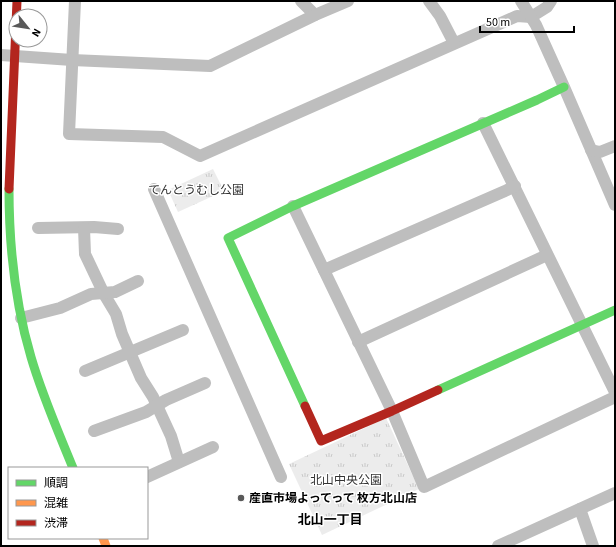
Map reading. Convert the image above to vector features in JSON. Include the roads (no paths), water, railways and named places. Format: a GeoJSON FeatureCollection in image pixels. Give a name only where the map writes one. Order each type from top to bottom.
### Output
{"type":"FeatureCollection","features":[{"type":"Feature","properties":{"kind":"street"},"geometry":{"type":"LineString","coordinates":[[17,1],[9,217],[12,264],[21,318],[31,357],[46,403],[73,467]]}},
{"type":"Feature","properties":{"kind":"street"},"geometry":{"type":"LineString","coordinates":[[75,1],[69,134],[163,137],[200,156],[516,16],[531,17],[547,8],[551,1]]}},
{"type":"Feature","properties":{"kind":"street"},"geometry":{"type":"LineString","coordinates":[[301,1],[315,15]]}},
{"type":"Feature","properties":{"kind":"street"},"geometry":{"type":"LineString","coordinates":[[1,55],[72,60],[210,66],[315,15],[348,1]]}},
{"type":"Feature","properties":{"kind":"street"},"geometry":{"type":"LineString","coordinates":[[429,1],[440,16],[454,44]]}},
{"type":"Feature","properties":{"kind":"street"},"geometry":{"type":"LineString","coordinates":[[520,1],[536,25],[615,205]]}},
{"type":"Feature","properties":{"kind":"street"},"geometry":{"type":"LineString","coordinates":[[564,87],[538,100],[293,206],[228,238],[321,441],[392,411],[615,310]]}},
{"type":"Feature","properties":{"kind":"street"},"geometry":{"type":"LineString","coordinates":[[483,123],[615,392]]}},
{"type":"Feature","properties":{"kind":"street"},"geometry":{"type":"LineString","coordinates":[[591,150],[600,152],[615,146]]}},
{"type":"Feature","properties":{"kind":"street"},"geometry":{"type":"LineString","coordinates":[[324,270],[515,186]]}},
{"type":"Feature","properties":{"kind":"street"},"geometry":{"type":"LineString","coordinates":[[154,189],[281,477]]}},
{"type":"Feature","properties":{"kind":"street"},"geometry":{"type":"LineString","coordinates":[[293,206],[392,411],[424,487],[615,397]]}},
{"type":"Feature","properties":{"kind":"street"},"geometry":{"type":"LineString","coordinates":[[38,228],[94,227],[118,230]]}},
{"type":"Feature","properties":{"kind":"street"},"geometry":{"type":"LineString","coordinates":[[84,228],[85,254],[104,294],[116,314],[122,334],[141,378],[153,397],[171,436],[179,462]]}},
{"type":"Feature","properties":{"kind":"street"},"geometry":{"type":"LineString","coordinates":[[358,342],[547,255]]}},
{"type":"Feature","properties":{"kind":"street"},"geometry":{"type":"LineString","coordinates":[[21,318],[60,308],[91,294],[116,292],[138,281]]}},
{"type":"Feature","properties":{"kind":"street"},"geometry":{"type":"LineString","coordinates":[[85,371],[183,330]]}},
{"type":"Feature","properties":{"kind":"street"},"geometry":{"type":"LineString","coordinates":[[94,431],[146,412],[166,400],[205,383]]}},
{"type":"Feature","properties":{"kind":"street"},"geometry":{"type":"LineString","coordinates":[[148,477],[213,447]]}},
{"type":"Feature","properties":{"kind":"street"},"geometry":{"type":"LineString","coordinates":[[498,546],[511,543],[615,493]]}},
{"type":"Feature","properties":{"kind":"street"},"geometry":{"type":"LineString","coordinates":[[580,509],[593,546]]}},
{"type":"Feature","properties":{"kind":"place","name":"産直市場よってって 枚方北山店"},"geometry":{"type":"Point","coordinates":[241,498]}},
{"type":"Feature","properties":{"kind":"district","name":"北山一丁目"},"geometry":{"type":"Point","coordinates":[330,520]}},
{"type":"Feature","properties":{"kind":"park label","name":"てんとうむし公園"},"geometry":{"type":"Point","coordinates":[196,190]}},
{"type":"Feature","properties":{"kind":"park label","name":"北山中央公園"},"geometry":{"type":"Point","coordinates":[346,480]}}]}
